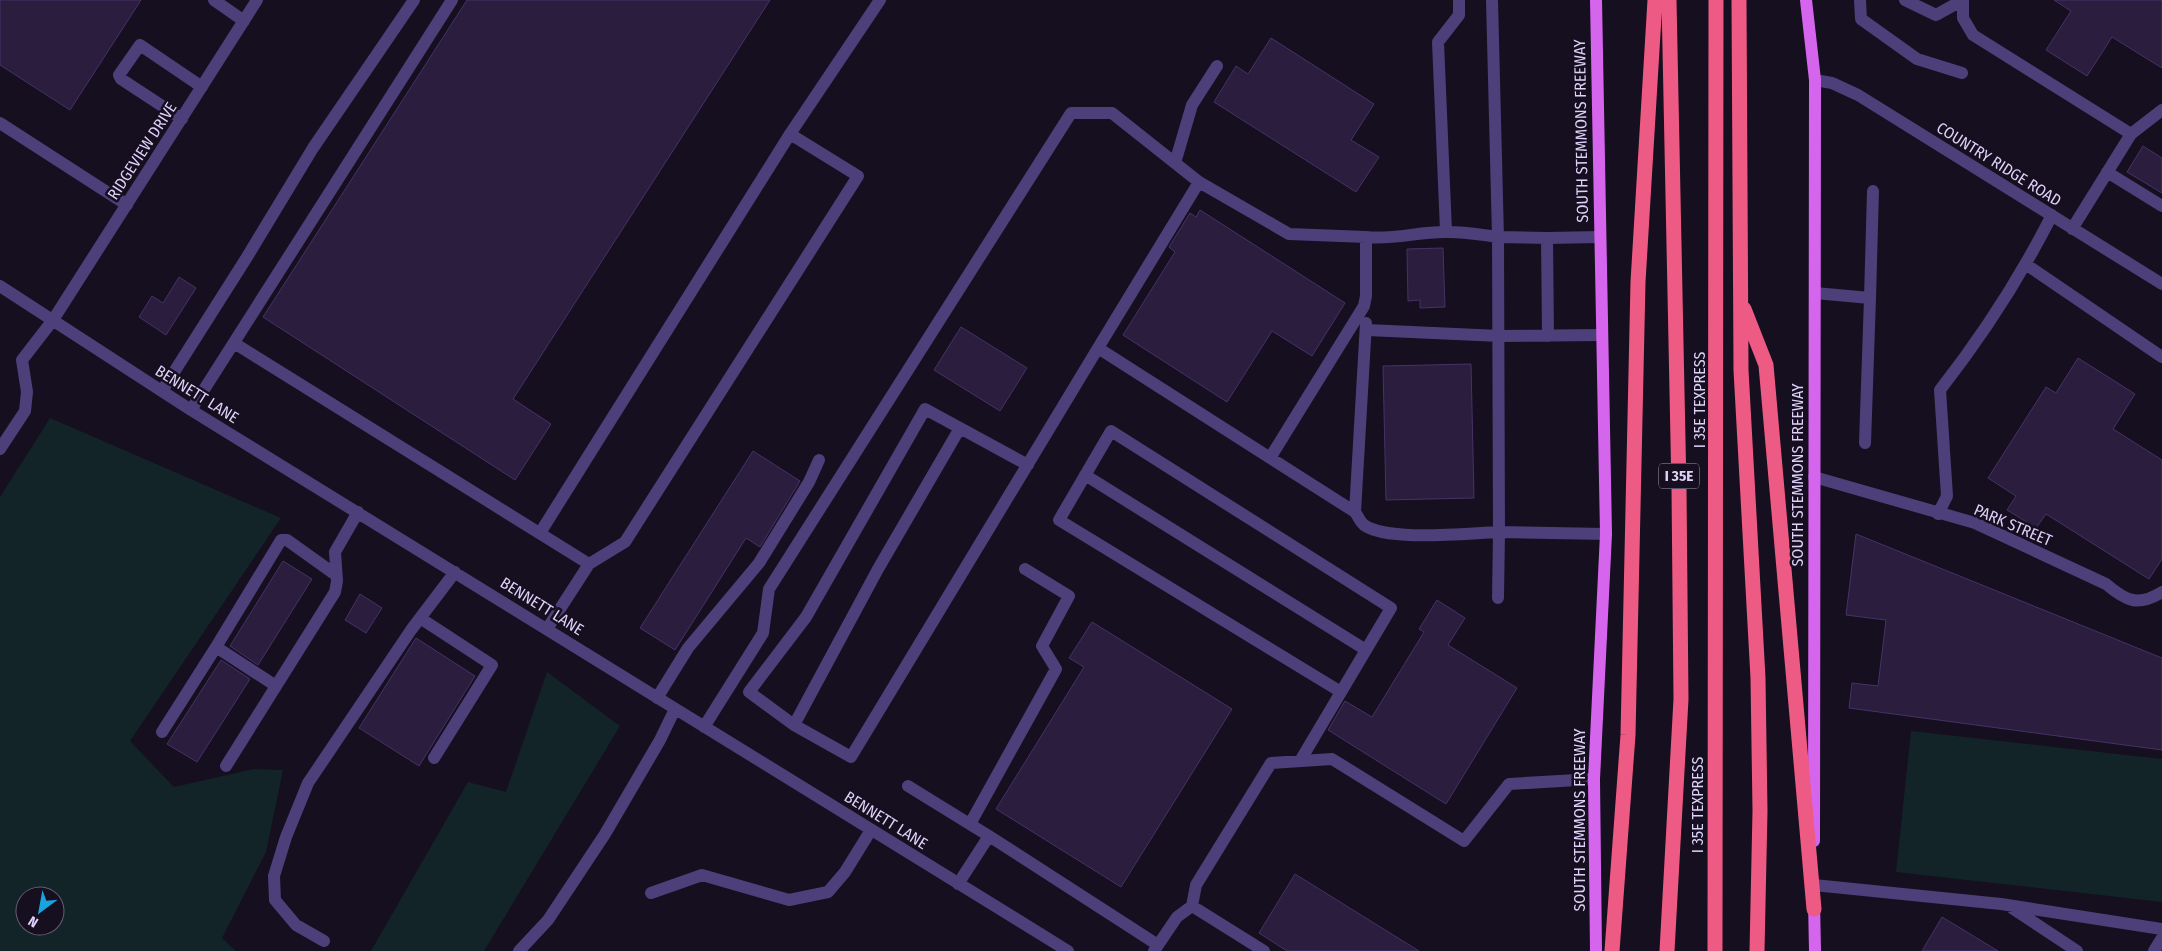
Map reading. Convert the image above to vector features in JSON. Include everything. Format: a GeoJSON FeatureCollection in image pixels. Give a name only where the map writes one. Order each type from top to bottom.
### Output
{"type":"FeatureCollection","features":[{"type":"Feature","properties":{"kind":"highway"},"geometry":{"type":"LineString","coordinates":[[1612,951],[1628,735],[1638,282],[1654,0]]}},
{"type":"Feature","properties":{"kind":"highway","name":"I 35E"},"geometry":{"type":"LineString","coordinates":[[1667,951],[1681,699],[1679,489],[1669,0]]}},
{"type":"Feature","properties":{"kind":"highway","name":"I 35E TEXPRESS"},"geometry":{"type":"LineString","coordinates":[[1715,951],[1716,0]]}},
{"type":"Feature","properties":{"kind":"highway"},"geometry":{"type":"LineString","coordinates":[[1739,0],[1741,370],[1758,678],[1760,811],[1757,951]]}},
{"type":"Feature","properties":{"kind":"highway"},"geometry":{"type":"LineString","coordinates":[[1740,298],[1766,365],[1814,909]]}},
{"type":"Feature","properties":{"kind":"main road","name":"SOUTH STEMMONS FREEWAY"},"geometry":{"type":"LineString","coordinates":[[1596,0],[1606,534],[1594,779],[1596,951]]}},
{"type":"Feature","properties":{"kind":"main road","name":"SOUTH STEMMONS FREEWAY"},"geometry":{"type":"LineString","coordinates":[[1806,0],[1815,80],[1815,951]]}},
{"type":"Feature","properties":{"kind":"street"},"geometry":{"type":"LineString","coordinates":[[214,0],[244,21]]}},
{"type":"Feature","properties":{"kind":"street","name":"RIDGEVIEW DRIVE"},"geometry":{"type":"LineString","coordinates":[[0,449],[25,411],[27,392],[22,360],[53,320],[257,0]]}},
{"type":"Feature","properties":{"kind":"street"},"geometry":{"type":"LineString","coordinates":[[162,391],[248,257],[313,148],[414,0]]}},
{"type":"Feature","properties":{"kind":"street"},"geometry":{"type":"LineString","coordinates":[[191,410],[452,0]]}},
{"type":"Feature","properties":{"kind":"street"},"geometry":{"type":"LineString","coordinates":[[540,533],[790,134],[880,0]]}},
{"type":"Feature","properties":{"kind":"street"},"geometry":{"type":"LineString","coordinates":[[1446,232],[1438,42],[1459,15],[1459,0]]}},
{"type":"Feature","properties":{"kind":"street"},"geometry":{"type":"LineString","coordinates":[[1492,0],[1500,336],[1498,598]]}},
{"type":"Feature","properties":{"kind":"street"},"geometry":{"type":"LineString","coordinates":[[1860,0],[1861,19],[1917,59],[1962,73]]}},
{"type":"Feature","properties":{"kind":"street"},"geometry":{"type":"LineString","coordinates":[[1905,0],[1936,15],[1963,0],[1963,18],[1973,35],[2131,134]]}},
{"type":"Feature","properties":{"kind":"street"},"geometry":{"type":"LineString","coordinates":[[182,118],[121,79],[120,74],[140,45],[202,87]]}},
{"type":"Feature","properties":{"kind":"street"},"geometry":{"type":"LineString","coordinates":[[1175,163],[1192,105],[1217,66]]}},
{"type":"Feature","properties":{"kind":"street","name":"COUNTRY RIDGE ROAD"},"geometry":{"type":"LineString","coordinates":[[1815,80],[1832,83],[1858,95],[2162,284]]}},
{"type":"Feature","properties":{"kind":"street"},"geometry":{"type":"LineString","coordinates":[[2072,229],[2131,134],[2162,110]]}},
{"type":"Feature","properties":{"kind":"street"},"geometry":{"type":"LineString","coordinates":[[704,727],[763,633],[769,589],[1070,113],[1112,113],[1199,182],[1290,234],[1382,239],[1406,234],[1446,232],[1498,237],[1600,237]]}},
{"type":"Feature","properties":{"kind":"street"},"geometry":{"type":"LineString","coordinates":[[0,123],[127,205]]}},
{"type":"Feature","properties":{"kind":"street"},"geometry":{"type":"LineString","coordinates":[[547,629],[589,564],[625,542],[858,176],[790,134]]}},
{"type":"Feature","properties":{"kind":"street"},"geometry":{"type":"LineString","coordinates":[[2107,172],[2162,206]]}},
{"type":"Feature","properties":{"kind":"street"},"geometry":{"type":"LineString","coordinates":[[1028,465],[925,409],[806,617],[749,692],[794,725],[851,757],[1028,465],[1098,348],[1199,182]]}},
{"type":"Feature","properties":{"kind":"street"},"geometry":{"type":"LineString","coordinates":[[1865,442],[1872,191]]}},
{"type":"Feature","properties":{"kind":"street"},"geometry":{"type":"LineString","coordinates":[[1938,514],[1947,496],[1940,390],[1973,348],[2027,265],[2052,215]]}},
{"type":"Feature","properties":{"kind":"street"},"geometry":{"type":"LineString","coordinates":[[1355,512],[1367,330],[1364,306],[1366,296],[1366,238]]}},
{"type":"Feature","properties":{"kind":"street"},"geometry":{"type":"LineString","coordinates":[[1547,238],[1548,336]]}},
{"type":"Feature","properties":{"kind":"street"},"geometry":{"type":"LineString","coordinates":[[2027,265],[2162,357]]}},
{"type":"Feature","properties":{"kind":"street","name":"BENNETT LANE"},"geometry":{"type":"LineString","coordinates":[[0,286],[191,410],[1068,951]]}},
{"type":"Feature","properties":{"kind":"street"},"geometry":{"type":"LineString","coordinates":[[1815,292],[1870,298]]}},
{"type":"Feature","properties":{"kind":"street"},"geometry":{"type":"LineString","coordinates":[[1270,458],[1364,306]]}},
{"type":"Feature","properties":{"kind":"street"},"geometry":{"type":"LineString","coordinates":[[1367,330],[1500,336],[1602,335]]}},
{"type":"Feature","properties":{"kind":"street"},"geometry":{"type":"LineString","coordinates":[[234,343],[589,564]]}},
{"type":"Feature","properties":{"kind":"street"},"geometry":{"type":"LineString","coordinates":[[1098,348],[1355,512],[1362,524],[1373,530],[1392,535],[1499,532],[1606,534]]}},
{"type":"Feature","properties":{"kind":"street"},"geometry":{"type":"LineString","coordinates":[[794,725],[878,569],[960,428]]}},
{"type":"Feature","properties":{"kind":"street"},"geometry":{"type":"LineString","coordinates":[[1300,761],[1342,692],[1391,608],[1110,431],[1059,520],[1342,692]]}},
{"type":"Feature","properties":{"kind":"street"},"geometry":{"type":"LineString","coordinates":[[657,698],[688,648],[759,563],[809,482],[819,460]]}},
{"type":"Feature","properties":{"kind":"street"},"geometry":{"type":"LineString","coordinates":[[1085,475],[1366,650]]}},
{"type":"Feature","properties":{"kind":"street","name":"PARK STREET"},"geometry":{"type":"LineString","coordinates":[[1814,477],[1938,514],[1975,523],[2106,584],[2122,598],[2146,601],[2162,592]]}},
{"type":"Feature","properties":{"kind":"street"},"geometry":{"type":"LineString","coordinates":[[226,766],[330,602],[335,592],[334,552],[358,512]]}},
{"type":"Feature","properties":{"kind":"street"},"geometry":{"type":"LineString","coordinates":[[162,732],[282,540],[287,540],[336,575]]}},
{"type":"Feature","properties":{"kind":"street"},"geometry":{"type":"LineString","coordinates":[[970,824],[1056,669],[1042,646],[1069,596],[1025,569]]}},
{"type":"Feature","properties":{"kind":"street"},"geometry":{"type":"LineString","coordinates":[[324,942],[296,925],[275,900],[274,876],[286,837],[308,783],[420,618],[455,572]]}},
{"type":"Feature","properties":{"kind":"street"},"geometry":{"type":"LineString","coordinates":[[420,618],[492,666],[434,758]]}},
{"type":"Feature","properties":{"kind":"street"},"geometry":{"type":"LineString","coordinates":[[216,648],[276,686]]}},
{"type":"Feature","properties":{"kind":"street"},"geometry":{"type":"LineString","coordinates":[[519,951],[548,920],[605,834],[660,740],[675,709]]}},
{"type":"Feature","properties":{"kind":"street"},"geometry":{"type":"LineString","coordinates":[[908,786],[989,836],[1156,948],[1177,916],[1192,906],[1196,885],[1271,763],[1332,759],[1464,841],[1509,784],[1594,779]]}},
{"type":"Feature","properties":{"kind":"street"},"geometry":{"type":"LineString","coordinates":[[651,893],[702,874],[788,900],[828,892],[845,872],[871,830]]}},
{"type":"Feature","properties":{"kind":"street"},"geometry":{"type":"LineString","coordinates":[[958,884],[989,836]]}},
{"type":"Feature","properties":{"kind":"street"},"geometry":{"type":"LineString","coordinates":[[1814,885],[2008,905],[2162,929]]}},
{"type":"Feature","properties":{"kind":"street"},"geometry":{"type":"LineString","coordinates":[[2008,905],[2077,951]]}},
{"type":"Feature","properties":{"kind":"street"},"geometry":{"type":"LineString","coordinates":[[1192,906],[1264,951]]}},
{"type":"Feature","properties":{"kind":"street"},"geometry":{"type":"LineString","coordinates":[[2154,951],[2162,938]]}},
{"type":"Feature","properties":{"kind":"shaded area"},"geometry":{"type":"Polygon","coordinates":[[[50,418],[281,518],[130,741],[174,787],[254,769],[283,770],[266,852],[222,938],[236,951],[0,951],[0,497],[50,418]]]}},
{"type":"Feature","properties":{"kind":"shaded area"},"geometry":{"type":"Polygon","coordinates":[[[547,672],[620,726],[484,951],[371,951],[468,782],[506,792],[547,672]]]}},
{"type":"Feature","properties":{"kind":"shaded area"},"geometry":{"type":"Polygon","coordinates":[[[1911,731],[2162,759],[2162,902],[1896,872],[1911,731]]]}},
{"type":"Feature","properties":{"kind":"building"},"geometry":{"type":"Polygon","coordinates":[[[0,0],[141,0],[70,110],[0,65],[0,0]]]}},
{"type":"Feature","properties":{"kind":"building"},"geometry":{"type":"Polygon","coordinates":[[[467,0],[770,0],[513,399],[551,424],[515,480],[263,317],[467,0]]]}},
{"type":"Feature","properties":{"kind":"building"},"geometry":{"type":"Polygon","coordinates":[[[2054,0],[2162,0],[2162,68],[2112,37],[2087,76],[2046,50],[2071,11],[2054,0]]]}},
{"type":"Feature","properties":{"kind":"building"},"geometry":{"type":"Polygon","coordinates":[[[1271,38],[1374,104],[1351,140],[1379,157],[1356,192],[1214,102],[1236,66],[1248,74],[1271,38]]]}},
{"type":"Feature","properties":{"kind":"building"},"geometry":{"type":"Polygon","coordinates":[[[2143,146],[2162,158],[2162,193],[2127,172],[2143,146]]]}},
{"type":"Feature","properties":{"kind":"building"},"geometry":{"type":"Polygon","coordinates":[[[1200,210],[1345,303],[1312,356],[1272,331],[1227,402],[1123,335],[1175,252],[1169,247],[1190,213],[1196,217],[1200,210]]]}},
{"type":"Feature","properties":{"kind":"building"},"geometry":{"type":"Polygon","coordinates":[[[1443,248],[1445,307],[1420,308],[1420,300],[1408,301],[1407,249],[1443,248]]]}},
{"type":"Feature","properties":{"kind":"building"},"geometry":{"type":"Polygon","coordinates":[[[179,277],[196,288],[166,335],[139,317],[152,296],[163,303],[179,277]]]}},
{"type":"Feature","properties":{"kind":"building"},"geometry":{"type":"Polygon","coordinates":[[[961,327],[1027,368],[1000,411],[934,370],[961,327]]]}},
{"type":"Feature","properties":{"kind":"building"},"geometry":{"type":"Polygon","coordinates":[[[2078,358],[2135,394],[2113,429],[2162,460],[2162,559],[2149,579],[2046,514],[2036,528],[2007,510],[2016,496],[1988,478],[2046,387],[2056,393],[2078,358]]]}},
{"type":"Feature","properties":{"kind":"building"},"geometry":{"type":"Polygon","coordinates":[[[1471,364],[1474,498],[1386,500],[1383,366],[1471,364]]]}},
{"type":"Feature","properties":{"kind":"building"},"geometry":{"type":"Polygon","coordinates":[[[753,451],[800,481],[760,547],[746,538],[675,650],[640,628],[753,451]]]}},
{"type":"Feature","properties":{"kind":"building"},"geometry":{"type":"Polygon","coordinates":[[[1856,534],[2162,658],[2162,750],[1849,708],[1852,683],[1878,686],[1886,620],[1846,615],[1856,534]]]}},
{"type":"Feature","properties":{"kind":"building"},"geometry":{"type":"Polygon","coordinates":[[[283,561],[312,579],[258,665],[230,646],[283,561]]]}},
{"type":"Feature","properties":{"kind":"building"},"geometry":{"type":"Polygon","coordinates":[[[360,594],[382,608],[366,633],[345,620],[360,594]]]}},
{"type":"Feature","properties":{"kind":"building"},"geometry":{"type":"Polygon","coordinates":[[[1437,600],[1465,618],[1448,645],[1517,688],[1446,804],[1328,730],[1345,701],[1372,717],[1424,632],[1419,629],[1437,600]]]}},
{"type":"Feature","properties":{"kind":"building"},"geometry":{"type":"Polygon","coordinates":[[[1092,622],[1232,709],[1121,887],[996,809],[1084,667],[1069,658],[1092,622]]]}},
{"type":"Feature","properties":{"kind":"building"},"geometry":{"type":"Polygon","coordinates":[[[416,638],[475,676],[419,766],[359,728],[416,638]]]}},
{"type":"Feature","properties":{"kind":"building"},"geometry":{"type":"Polygon","coordinates":[[[221,660],[250,679],[197,762],[167,744],[221,660]]]}},
{"type":"Feature","properties":{"kind":"building"},"geometry":{"type":"Polygon","coordinates":[[[1295,874],[1419,951],[1287,951],[1259,933],[1295,874]]]}},
{"type":"Feature","properties":{"kind":"building"},"geometry":{"type":"Polygon","coordinates":[[[1942,917],[1952,923],[1998,951],[1922,951],[1942,917]]]}}]}
